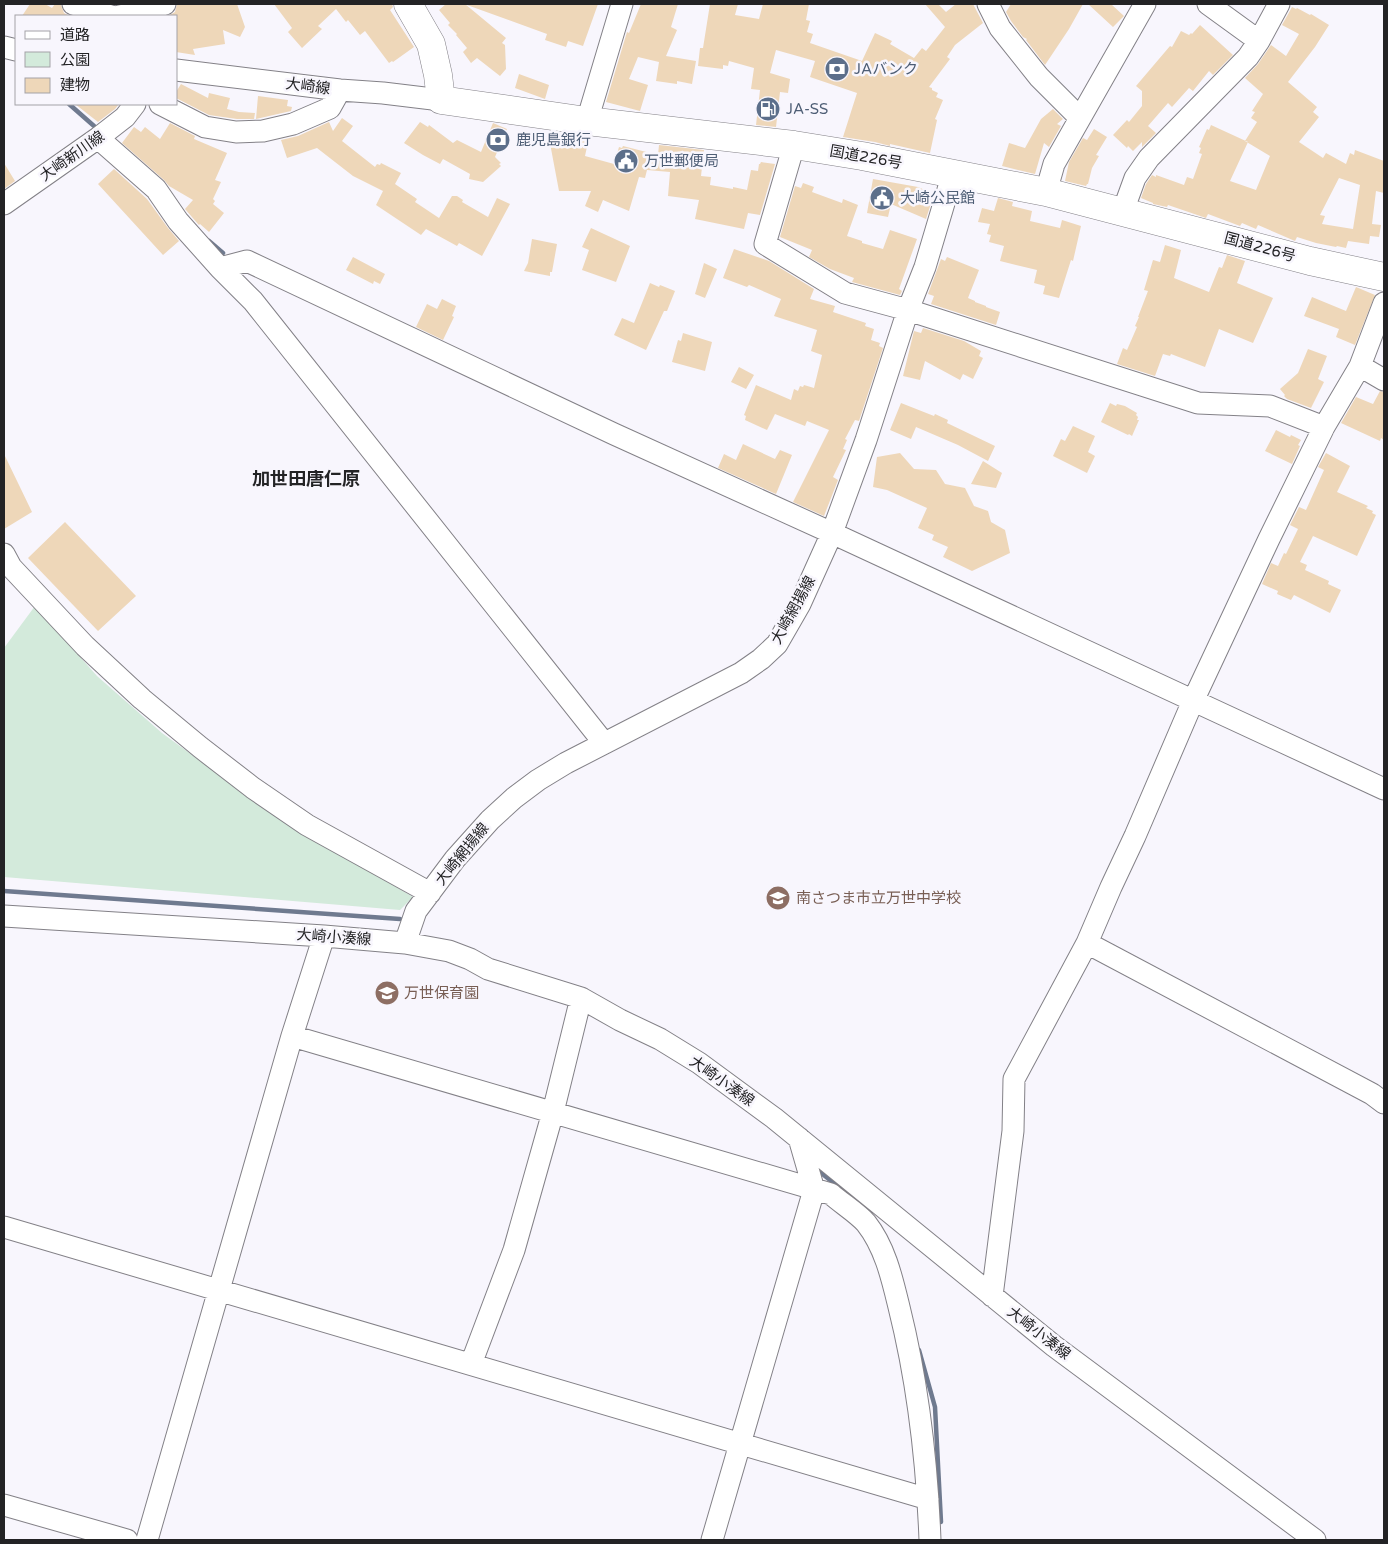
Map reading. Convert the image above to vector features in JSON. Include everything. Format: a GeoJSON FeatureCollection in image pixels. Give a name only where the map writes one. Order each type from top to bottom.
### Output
{"type":"FeatureCollection","features":[{"type":"Feature","properties":{"kind":"highway"},"geometry":{"type":"LineString","coordinates":[[408,4],[431,44],[441,100]]}},
{"type":"Feature","properties":{"kind":"highway","name":"国道226号"},"geometry":{"type":"LineString","coordinates":[[441,100],[588,121],[794,145],[953,173],[1046,192],[1310,261],[1384,277]]}},
{"type":"Feature","properties":{"kind":"street"},"geometry":{"type":"LineString","coordinates":[[73,4],[108,15]]}},
{"type":"Feature","properties":{"kind":"street"},"geometry":{"type":"LineString","coordinates":[[124,15],[145,11],[165,4]]}},
{"type":"Feature","properties":{"kind":"street"},"geometry":{"type":"LineString","coordinates":[[588,121],[622,4]]}},
{"type":"Feature","properties":{"kind":"street"},"geometry":{"type":"LineString","coordinates":[[988,4],[1000,28],[1039,77],[1080,118]]}},
{"type":"Feature","properties":{"kind":"street"},"geometry":{"type":"LineString","coordinates":[[1046,192],[1054,164],[1145,4]]}},
{"type":"Feature","properties":{"kind":"street"},"geometry":{"type":"LineString","coordinates":[[1208,4],[1259,41]]}},
{"type":"Feature","properties":{"kind":"street"},"geometry":{"type":"LineString","coordinates":[[1123,211],[1135,178],[1149,158],[1248,58],[1278,4]]}},
{"type":"Feature","properties":{"kind":"street","name":"大崎線"},"geometry":{"type":"LineString","coordinates":[[178,70],[441,100]]}},
{"type":"Feature","properties":{"kind":"street"},"geometry":{"type":"LineString","coordinates":[[162,105],[205,127],[236,132],[263,131],[293,124],[330,108],[340,90]]}},
{"type":"Feature","properties":{"kind":"street","name":"大崎新川線"},"geometry":{"type":"LineString","coordinates":[[4,204],[98,138],[125,117],[134,105]]}},
{"type":"Feature","properties":{"kind":"street"},"geometry":{"type":"LineString","coordinates":[[98,138],[156,189],[178,221],[253,302],[604,743]]}},
{"type":"Feature","properties":{"kind":"street"},"geometry":{"type":"LineString","coordinates":[[794,145],[765,244],[845,293],[908,310],[1198,403],[1270,406],[1324,427]]}},
{"type":"Feature","properties":{"kind":"street","name":"大崎網揚線"},"geometry":{"type":"LineString","coordinates":[[405,943],[416,911],[455,859],[490,820],[514,798],[545,776],[604,743],[740,673],[761,659],[777,644],[800,604],[832,533],[866,440],[908,310],[925,267],[953,173]]}},
{"type":"Feature","properties":{"kind":"street"},"geometry":{"type":"LineString","coordinates":[[220,268],[247,261],[605,430],[832,533],[1191,705],[1384,789]]}},
{"type":"Feature","properties":{"kind":"street"},"geometry":{"type":"LineString","coordinates":[[992,1296],[1013,1130],[1014,1079],[1087,944],[1191,705],[1324,427],[1360,366],[1384,303]]}},
{"type":"Feature","properties":{"kind":"street"},"geometry":{"type":"LineString","coordinates":[[1360,366],[1384,380]]}},
{"type":"Feature","properties":{"kind":"street"},"geometry":{"type":"LineString","coordinates":[[4,554],[11,567],[84,646],[142,699],[200,747],[253,788],[307,825],[430,893]]}},
{"type":"Feature","properties":{"kind":"street","name":"大崎小湊線"},"geometry":{"type":"LineString","coordinates":[[4,916],[324,936],[405,943],[448,952],[488,969],[581,998],[620,1020],[660,1039],[699,1064],[799,1138],[1054,1346],[1315,1540]]}},
{"type":"Feature","properties":{"kind":"street"},"geometry":{"type":"LineString","coordinates":[[147,1540],[292,1036],[324,936]]}},
{"type":"Feature","properties":{"kind":"street"},"geometry":{"type":"LineString","coordinates":[[1087,944],[1372,1094],[1384,1103]]}},
{"type":"Feature","properties":{"kind":"street"},"geometry":{"type":"LineString","coordinates":[[471,1364],[514,1250],[553,1112],[581,998]]}},
{"type":"Feature","properties":{"kind":"street"},"geometry":{"type":"LineString","coordinates":[[292,1036],[831,1194],[865,1222],[882,1249],[896,1294],[909,1346],[922,1436],[930,1540]]}},
{"type":"Feature","properties":{"kind":"street"},"geometry":{"type":"LineString","coordinates":[[712,1540],[814,1190],[799,1138]]}},
{"type":"Feature","properties":{"kind":"street"},"geometry":{"type":"LineString","coordinates":[[4,1227],[928,1499]]}},
{"type":"Feature","properties":{"kind":"street"},"geometry":{"type":"LineString","coordinates":[[4,1505],[127,1540]]}},
{"type":"Feature","properties":{"kind":"green space"},"geometry":{"type":"Polygon","coordinates":[[[35,606],[97,676],[162,733],[265,808],[413,897],[400,910],[4,877],[4,648],[35,606]]]}},
{"type":"Feature","properties":{"kind":"building"},"geometry":{"type":"Polygon","coordinates":[[[30,4],[45,4],[52,8],[55,4],[58,4],[61,5],[64,13],[68,15],[23,15],[30,4]]]}},
{"type":"Feature","properties":{"kind":"building"},"geometry":{"type":"Polygon","coordinates":[[[177,4],[237,4],[245,27],[240,37],[223,30],[225,44],[193,49],[195,55],[178,52],[178,15],[170,15],[175,12],[177,4]]]}},
{"type":"Feature","properties":{"kind":"building"},"geometry":{"type":"Polygon","coordinates":[[[274,4],[392,4],[393,7],[390,10],[414,47],[389,63],[365,31],[360,35],[336,9],[318,26],[322,29],[302,48],[288,32],[292,28],[274,4]]]}},
{"type":"Feature","properties":{"kind":"building"},"geometry":{"type":"Polygon","coordinates":[[[446,4],[465,4],[506,38],[502,43],[505,45],[506,69],[500,76],[477,58],[471,63],[463,52],[467,48],[448,25],[450,23],[439,10],[446,4]]]}},
{"type":"Feature","properties":{"kind":"building"},"geometry":{"type":"Polygon","coordinates":[[[467,4],[598,4],[583,46],[568,41],[566,47],[545,40],[547,34],[467,4]]]}},
{"type":"Feature","properties":{"kind":"building"},"geometry":{"type":"Polygon","coordinates":[[[641,4],[678,4],[671,27],[677,30],[666,56],[696,61],[692,84],[677,81],[677,84],[656,81],[659,62],[638,57],[629,79],[648,85],[640,111],[606,102],[627,32],[629,33],[641,4]]]}},
{"type":"Feature","properties":{"kind":"building"},"geometry":{"type":"Polygon","coordinates":[[[710,4],[738,4],[735,15],[759,19],[763,4],[809,4],[806,20],[810,21],[807,32],[813,34],[810,43],[862,61],[875,33],[892,41],[890,44],[914,58],[922,48],[926,51],[945,27],[925,4],[938,4],[946,12],[956,4],[973,4],[983,23],[955,45],[947,57],[950,59],[929,87],[938,93],[936,97],[943,100],[935,119],[937,120],[930,153],[890,144],[890,146],[843,137],[857,93],[810,77],[815,61],[776,50],[770,73],[790,79],[788,93],[780,92],[776,127],[756,125],[760,90],[751,89],[754,68],[729,61],[728,66],[723,65],[723,69],[698,66],[710,4]]]}},
{"type":"Feature","properties":{"kind":"building"},"geometry":{"type":"Polygon","coordinates":[[[1011,4],[1083,4],[1045,65],[1027,39],[1023,37],[1011,21],[1006,12],[1011,4]]]}},
{"type":"Feature","properties":{"kind":"building"},"geometry":{"type":"Polygon","coordinates":[[[1088,4],[1111,4],[1124,16],[1113,27],[1088,4]]]}},
{"type":"Feature","properties":{"kind":"building"},"geometry":{"type":"Polygon","coordinates":[[[1292,7],[1311,14],[1329,25],[1288,82],[1317,107],[1313,112],[1319,117],[1299,142],[1323,158],[1326,153],[1346,164],[1350,153],[1354,155],[1355,150],[1384,161],[1384,193],[1376,191],[1372,224],[1381,225],[1379,237],[1370,236],[1369,244],[1348,241],[1346,248],[1316,243],[1297,237],[1295,241],[1258,225],[1256,229],[1242,223],[1240,226],[1208,214],[1206,218],[1168,205],[1167,207],[1153,204],[1141,198],[1146,184],[1152,175],[1184,185],[1187,177],[1193,179],[1202,154],[1199,153],[1201,148],[1199,147],[1207,129],[1209,130],[1211,125],[1245,141],[1257,122],[1251,118],[1255,112],[1252,111],[1263,94],[1245,78],[1258,64],[1271,45],[1286,56],[1299,34],[1282,25],[1292,7]],[[1248,143],[1230,181],[1256,190],[1270,156],[1248,143]],[[1339,178],[1320,215],[1325,216],[1322,224],[1353,229],[1360,185],[1339,178]]]}},
{"type":"Feature","properties":{"kind":"building"},"geometry":{"type":"Polygon","coordinates":[[[1200,25],[1233,55],[1213,75],[1209,71],[1193,91],[1189,88],[1172,107],[1168,103],[1148,126],[1156,133],[1142,147],[1142,142],[1133,151],[1128,146],[1127,148],[1113,135],[1127,120],[1129,122],[1142,106],[1142,91],[1136,86],[1170,46],[1172,47],[1181,31],[1189,35],[1200,25]]]}},
{"type":"Feature","properties":{"kind":"building"},"geometry":{"type":"Polygon","coordinates":[[[519,74],[549,85],[545,99],[515,88],[519,74]]]}},
{"type":"Feature","properties":{"kind":"building"},"geometry":{"type":"Polygon","coordinates":[[[181,84],[208,98],[209,93],[230,98],[227,109],[255,113],[254,119],[237,119],[209,115],[178,99],[178,89],[181,84]]]}},
{"type":"Feature","properties":{"kind":"building"},"geometry":{"type":"Polygon","coordinates":[[[258,96],[288,100],[287,106],[292,107],[291,111],[256,119],[258,96]]]}},
{"type":"Feature","properties":{"kind":"building"},"geometry":{"type":"Polygon","coordinates":[[[76,105],[118,105],[98,122],[76,105]]]}},
{"type":"Feature","properties":{"kind":"building"},"geometry":{"type":"Polygon","coordinates":[[[1053,109],[1063,119],[1057,124],[1061,126],[1049,147],[1044,143],[1035,174],[1002,166],[1009,143],[1025,148],[1041,119],[1053,109]]]}},
{"type":"Feature","properties":{"kind":"building"},"geometry":{"type":"Polygon","coordinates":[[[342,118],[353,126],[342,141],[375,167],[381,163],[401,173],[395,184],[417,199],[415,202],[439,218],[452,196],[457,196],[463,200],[462,202],[488,217],[497,198],[510,204],[482,256],[459,243],[457,246],[426,229],[421,235],[376,205],[383,191],[353,176],[317,148],[287,158],[281,140],[298,136],[329,122],[333,131],[342,118]]]}},
{"type":"Feature","properties":{"kind":"building"},"geometry":{"type":"Polygon","coordinates":[[[420,122],[428,127],[429,125],[453,143],[457,140],[481,152],[493,123],[507,129],[495,157],[501,163],[499,164],[501,166],[483,182],[469,179],[470,174],[443,159],[440,164],[423,155],[404,143],[420,122]]]}},
{"type":"Feature","properties":{"kind":"building"},"geometry":{"type":"Polygon","coordinates":[[[170,123],[195,136],[194,139],[227,153],[215,180],[221,182],[213,199],[215,201],[213,204],[224,213],[209,232],[199,225],[185,209],[193,200],[169,186],[122,143],[134,127],[141,132],[145,127],[160,139],[170,123]]]}},
{"type":"Feature","properties":{"kind":"building"},"geometry":{"type":"Polygon","coordinates":[[[1094,129],[1107,137],[1096,155],[1099,156],[1092,168],[1088,184],[1086,186],[1065,181],[1069,162],[1083,138],[1087,140],[1094,129]]]}},
{"type":"Feature","properties":{"kind":"building"},"geometry":{"type":"Polygon","coordinates":[[[549,138],[574,139],[588,142],[585,156],[614,164],[619,147],[622,148],[623,146],[658,155],[659,145],[704,150],[701,176],[711,177],[710,185],[733,189],[733,187],[747,190],[751,170],[758,171],[761,162],[775,164],[760,215],[748,213],[744,229],[695,219],[699,200],[668,196],[670,172],[647,170],[645,178],[639,177],[629,211],[603,200],[598,212],[585,206],[591,191],[559,191],[549,138]]]}},
{"type":"Feature","properties":{"kind":"building"},"geometry":{"type":"Polygon","coordinates":[[[4,163],[15,181],[4,189],[4,163]]]}},
{"type":"Feature","properties":{"kind":"building"},"geometry":{"type":"Polygon","coordinates":[[[114,169],[147,199],[179,241],[163,255],[98,184],[114,169]]]}},
{"type":"Feature","properties":{"kind":"building"},"geometry":{"type":"Polygon","coordinates":[[[873,179],[918,187],[934,194],[926,219],[891,204],[888,217],[867,213],[873,179]]]}},
{"type":"Feature","properties":{"kind":"building"},"geometry":{"type":"Polygon","coordinates":[[[803,183],[814,187],[812,192],[842,203],[843,199],[858,205],[847,236],[883,249],[890,230],[917,239],[899,289],[902,291],[900,295],[852,282],[854,278],[830,269],[809,257],[812,250],[780,237],[795,186],[801,188],[803,183]]]}},
{"type":"Feature","properties":{"kind":"building"},"geometry":{"type":"Polygon","coordinates":[[[998,198],[1013,202],[1012,206],[1032,211],[1030,221],[1060,228],[1062,220],[1081,226],[1073,261],[1071,260],[1059,298],[1043,294],[1045,286],[1034,283],[1037,270],[1000,261],[1004,246],[989,242],[991,235],[987,234],[990,224],[978,222],[982,208],[994,211],[998,198]]]}},
{"type":"Feature","properties":{"kind":"building"},"geometry":{"type":"Polygon","coordinates":[[[591,228],[630,246],[616,282],[582,270],[589,250],[582,247],[591,228]]]}},
{"type":"Feature","properties":{"kind":"building"},"geometry":{"type":"Polygon","coordinates":[[[532,239],[557,244],[550,276],[524,271],[528,263],[532,239]]]}},
{"type":"Feature","properties":{"kind":"building"},"geometry":{"type":"Polygon","coordinates":[[[1165,245],[1181,250],[1174,278],[1209,292],[1219,267],[1222,268],[1227,255],[1245,261],[1237,283],[1273,298],[1253,343],[1219,329],[1205,367],[1171,354],[1170,356],[1163,354],[1155,376],[1117,364],[1123,348],[1127,350],[1137,327],[1135,326],[1148,291],[1144,290],[1153,260],[1160,262],[1165,245]]]}},
{"type":"Feature","properties":{"kind":"building"},"geometry":{"type":"Polygon","coordinates":[[[734,249],[769,261],[814,289],[810,299],[835,306],[833,312],[866,323],[865,326],[874,329],[871,340],[880,343],[879,346],[883,348],[859,421],[855,420],[845,439],[847,440],[843,449],[846,450],[833,477],[838,480],[824,516],[793,502],[829,430],[807,421],[805,426],[775,414],[767,430],[745,420],[746,416],[744,415],[756,385],[791,400],[794,389],[798,391],[800,386],[803,387],[804,385],[814,388],[822,355],[811,351],[817,330],[774,316],[781,299],[749,285],[747,287],[723,278],[734,249]]]}},
{"type":"Feature","properties":{"kind":"building"},"geometry":{"type":"Polygon","coordinates":[[[353,257],[385,274],[380,284],[374,281],[373,284],[346,270],[353,257]]]}},
{"type":"Feature","properties":{"kind":"building"},"geometry":{"type":"Polygon","coordinates":[[[947,257],[979,270],[968,298],[1000,312],[996,325],[931,304],[934,296],[928,294],[941,259],[945,261],[947,257]]]}},
{"type":"Feature","properties":{"kind":"building"},"geometry":{"type":"Polygon","coordinates":[[[704,263],[717,269],[705,298],[695,294],[704,263]]]}},
{"type":"Feature","properties":{"kind":"building"},"geometry":{"type":"Polygon","coordinates":[[[650,283],[675,291],[667,311],[664,311],[646,350],[614,335],[622,318],[634,323],[650,283]]]}},
{"type":"Feature","properties":{"kind":"building"},"geometry":{"type":"Polygon","coordinates":[[[1356,287],[1375,295],[1355,345],[1336,337],[1339,329],[1304,316],[1312,297],[1346,311],[1356,287]]]}},
{"type":"Feature","properties":{"kind":"building"},"geometry":{"type":"Polygon","coordinates":[[[442,299],[456,306],[452,316],[454,317],[443,340],[416,327],[427,304],[437,309],[442,299]]]}},
{"type":"Feature","properties":{"kind":"building"},"geometry":{"type":"Polygon","coordinates":[[[923,328],[964,341],[981,351],[979,356],[983,358],[973,379],[963,374],[960,380],[925,361],[920,380],[903,376],[914,331],[921,333],[923,328]]]}},
{"type":"Feature","properties":{"kind":"building"},"geometry":{"type":"Polygon","coordinates":[[[683,333],[712,342],[705,371],[672,362],[678,340],[681,341],[683,333]]]}},
{"type":"Feature","properties":{"kind":"building"},"geometry":{"type":"Polygon","coordinates":[[[1308,349],[1327,356],[1318,379],[1324,382],[1311,408],[1287,399],[1280,389],[1298,373],[1308,349]]]}},
{"type":"Feature","properties":{"kind":"building"},"geometry":{"type":"Polygon","coordinates":[[[739,367],[754,375],[746,389],[731,382],[739,367]]]}},
{"type":"Feature","properties":{"kind":"building"},"geometry":{"type":"Polygon","coordinates":[[[1380,391],[1384,392],[1384,440],[1381,438],[1380,441],[1341,423],[1356,397],[1373,404],[1380,391]]]}},
{"type":"Feature","properties":{"kind":"building"},"geometry":{"type":"Polygon","coordinates":[[[901,403],[934,416],[935,414],[948,420],[947,423],[995,446],[988,461],[958,445],[916,427],[911,439],[890,430],[901,403]]]}},
{"type":"Feature","properties":{"kind":"building"},"geometry":{"type":"Polygon","coordinates":[[[1110,403],[1116,406],[1117,404],[1125,406],[1137,413],[1137,420],[1139,420],[1132,436],[1101,422],[1110,403]]]}},
{"type":"Feature","properties":{"kind":"building"},"geometry":{"type":"Polygon","coordinates":[[[1073,426],[1095,436],[1088,452],[1095,456],[1087,473],[1053,456],[1061,439],[1065,441],[1073,426]]]}},
{"type":"Feature","properties":{"kind":"building"},"geometry":{"type":"Polygon","coordinates":[[[1276,430],[1301,440],[1292,464],[1265,451],[1276,430]]]}},
{"type":"Feature","properties":{"kind":"building"},"geometry":{"type":"Polygon","coordinates":[[[743,444],[775,459],[780,450],[792,455],[776,494],[718,468],[724,454],[736,460],[743,444]]]}},
{"type":"Feature","properties":{"kind":"building"},"geometry":{"type":"Polygon","coordinates":[[[900,453],[914,469],[936,470],[945,484],[965,488],[974,506],[988,511],[991,522],[1005,530],[1010,553],[972,571],[943,557],[948,547],[932,540],[934,535],[918,528],[927,508],[887,490],[873,487],[877,457],[900,453]]]}},
{"type":"Feature","properties":{"kind":"building"},"geometry":{"type":"Polygon","coordinates":[[[1326,453],[1350,466],[1337,492],[1368,506],[1366,508],[1373,511],[1372,513],[1376,515],[1357,556],[1313,536],[1300,562],[1307,565],[1305,570],[1329,581],[1328,584],[1341,590],[1330,613],[1294,595],[1291,600],[1277,594],[1278,591],[1262,584],[1271,563],[1278,566],[1284,553],[1286,554],[1298,529],[1290,525],[1299,507],[1306,510],[1324,470],[1318,467],[1326,453]]]}},
{"type":"Feature","properties":{"kind":"building"},"geometry":{"type":"Polygon","coordinates":[[[4,454],[32,512],[4,529],[4,454]]]}},
{"type":"Feature","properties":{"kind":"building"},"geometry":{"type":"Polygon","coordinates":[[[983,461],[1002,473],[996,488],[971,484],[983,461]]]}},
{"type":"Feature","properties":{"kind":"building"},"geometry":{"type":"Polygon","coordinates":[[[65,522],[136,596],[98,631],[28,558],[65,522]]]}},
{"type":"Feature","properties":{"kind":"waterway"},"geometry":{"type":"LineString","coordinates":[[70,105],[94,126]]}},
{"type":"Feature","properties":{"kind":"waterway"},"geometry":{"type":"LineString","coordinates":[[209,241],[223,253]]}},
{"type":"Feature","properties":{"kind":"waterway"},"geometry":{"type":"LineString","coordinates":[[4,891],[400,919]]}},
{"type":"Feature","properties":{"kind":"waterway"},"geometry":{"type":"LineString","coordinates":[[820,1172],[850,1196]]}},
{"type":"Feature","properties":{"kind":"waterway"},"geometry":{"type":"LineString","coordinates":[[919,1350],[935,1407],[941,1522]]}},
{"type":"Feature","properties":{"kind":"place","name":"JAバンク"},"geometry":{"type":"Point","coordinates":[837,69]}},
{"type":"Feature","properties":{"kind":"place","name":"JA-SS"},"geometry":{"type":"Point","coordinates":[768,109]}},
{"type":"Feature","properties":{"kind":"place","name":"鹿児島銀行"},"geometry":{"type":"Point","coordinates":[498,140]}},
{"type":"Feature","properties":{"kind":"place","name":"万世郵便局"},"geometry":{"type":"Point","coordinates":[626,161]}},
{"type":"Feature","properties":{"kind":"place","name":"大崎公民館"},"geometry":{"type":"Point","coordinates":[882,198]}},
{"type":"Feature","properties":{"kind":"place","name":"南さつま市立万世中学校"},"geometry":{"type":"Point","coordinates":[778,898]}},
{"type":"Feature","properties":{"kind":"place","name":"万世保育園"},"geometry":{"type":"Point","coordinates":[387,993]}},
{"type":"Feature","properties":{"kind":"district","name":"加世田唐仁原"},"geometry":{"type":"Point","coordinates":[306,479]}}]}
